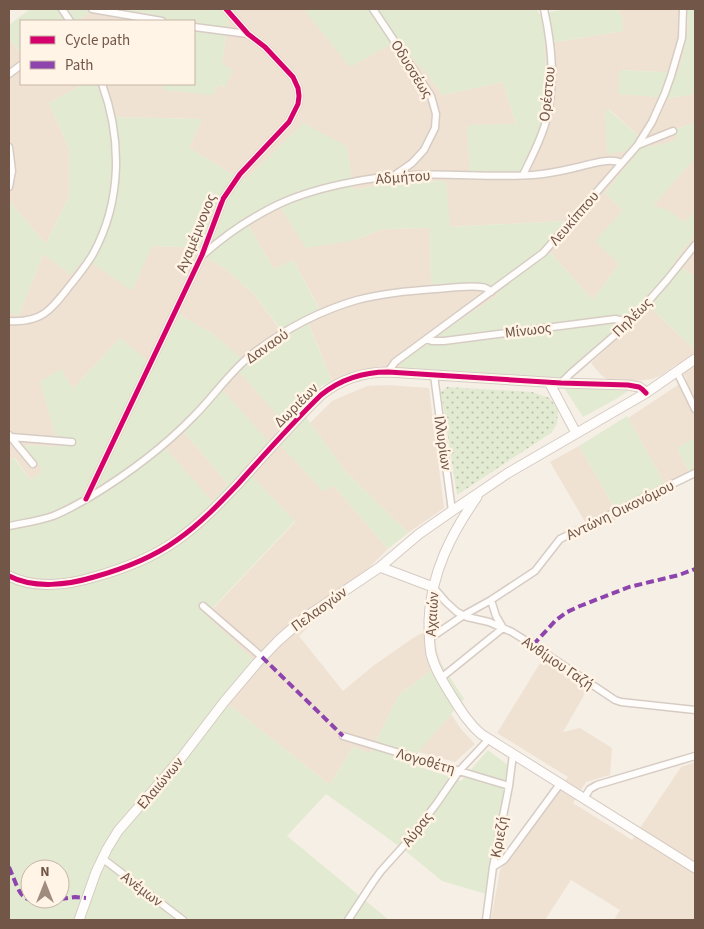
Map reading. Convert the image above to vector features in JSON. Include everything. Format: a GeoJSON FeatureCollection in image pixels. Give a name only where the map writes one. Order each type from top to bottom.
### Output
{"type":"FeatureCollection","features":[{"type":"Feature","properties":{"kind":"main road","name":"Αχαιών"},"geometry":{"type":"LineString","coordinates":[[695,359],[646,393],[576,433],[480,492],[446,548],[437,573],[430,614],[429,639],[431,653],[441,678],[475,729],[488,739],[695,868]]}},
{"type":"Feature","properties":{"kind":"main road","name":"Δωριέων"},"geometry":{"type":"LineString","coordinates":[[9,576],[44,584],[63,584],[119,570],[157,552],[176,540],[211,512],[314,401],[341,381],[355,376],[388,372],[561,383],[628,385],[639,387],[646,393]]}},
{"type":"Feature","properties":{"kind":"main road"},"geometry":{"type":"LineString","coordinates":[[549,382],[576,433]]}},
{"type":"Feature","properties":{"kind":"main road","name":"Πελασγών"},"geometry":{"type":"LineString","coordinates":[[262,657],[303,619],[380,567],[419,534],[480,492]]}},
{"type":"Feature","properties":{"kind":"main road"},"geometry":{"type":"LineString","coordinates":[[380,567],[434,587]]}},
{"type":"Feature","properties":{"kind":"main road","name":"Ελαιώνων"},"geometry":{"type":"LineString","coordinates":[[79,920],[102,858],[118,831],[262,657]]}},
{"type":"Feature","properties":{"kind":"street"},"geometry":{"type":"LineString","coordinates":[[62,9],[69,20]]}},
{"type":"Feature","properties":{"kind":"street"},"geometry":{"type":"LineString","coordinates":[[92,9],[156,20]]}},
{"type":"Feature","properties":{"kind":"street","name":"Αγαμέμνονος"},"geometry":{"type":"LineString","coordinates":[[86,499],[202,255],[220,204],[240,174],[289,122],[298,104],[298,88],[293,77],[265,47],[248,34],[226,9]]}},
{"type":"Feature","properties":{"kind":"street","name":"Οδυσσέως"},"geometry":{"type":"LineString","coordinates":[[373,9],[432,96],[436,114],[435,128],[424,150],[412,163],[392,176]]}},
{"type":"Feature","properties":{"kind":"street","name":"Ορέστου"},"geometry":{"type":"LineString","coordinates":[[523,175],[543,131],[550,98],[552,63],[544,9]]}},
{"type":"Feature","properties":{"kind":"street","name":"Λευκίππου"},"geometry":{"type":"LineString","coordinates":[[388,372],[395,362],[537,258],[548,248],[637,146],[650,128],[671,76],[683,32],[683,9]]}},
{"type":"Feature","properties":{"kind":"street"},"geometry":{"type":"LineString","coordinates":[[195,27],[248,34]]}},
{"type":"Feature","properties":{"kind":"street"},"geometry":{"type":"LineString","coordinates":[[9,74],[20,66]]}},
{"type":"Feature","properties":{"kind":"street"},"geometry":{"type":"LineString","coordinates":[[9,321],[30,320],[50,310],[88,262],[101,237],[112,201],[116,157],[116,141],[112,117],[102,85]]}},
{"type":"Feature","properties":{"kind":"street"},"geometry":{"type":"LineString","coordinates":[[637,146],[673,131]]}},
{"type":"Feature","properties":{"kind":"street"},"geometry":{"type":"LineString","coordinates":[[9,147],[12,171],[9,187]]}},
{"type":"Feature","properties":{"kind":"street","name":"Αδμήτου"},"geometry":{"type":"LineString","coordinates":[[202,255],[232,230],[264,211],[306,194],[336,186],[392,176],[523,175],[556,172],[608,161],[622,163]]}},
{"type":"Feature","properties":{"kind":"street","name":"Πηλέως"},"geometry":{"type":"LineString","coordinates":[[561,383],[630,322],[695,245]]}},
{"type":"Feature","properties":{"kind":"street","name":"Δαναού"},"geometry":{"type":"LineString","coordinates":[[9,526],[53,516],[86,499],[124,475],[192,418],[251,355],[283,334],[320,314],[338,306],[385,294],[479,286],[487,288],[491,292]]}},
{"type":"Feature","properties":{"kind":"street","name":"Μίνωος"},"geometry":{"type":"LineString","coordinates":[[427,339],[444,341],[615,319],[630,322]]}},
{"type":"Feature","properties":{"kind":"street"},"geometry":{"type":"LineString","coordinates":[[677,372],[695,409]]}},
{"type":"Feature","properties":{"kind":"street","name":"Ιλλυρίων"},"geometry":{"type":"LineString","coordinates":[[434,375],[452,510]]}},
{"type":"Feature","properties":{"kind":"street"},"geometry":{"type":"LineString","coordinates":[[10,435],[72,442]]}},
{"type":"Feature","properties":{"kind":"street"},"geometry":{"type":"LineString","coordinates":[[10,435],[33,464]]}},
{"type":"Feature","properties":{"kind":"street","name":"Αντώνη Οικονόμου"},"geometry":{"type":"LineString","coordinates":[[429,639],[535,571],[560,539],[695,473]]}},
{"type":"Feature","properties":{"kind":"street"},"geometry":{"type":"LineString","coordinates":[[9,583],[20,580]]}},
{"type":"Feature","properties":{"kind":"street","name":"Ανθίμου Γαζή"},"geometry":{"type":"LineString","coordinates":[[434,587],[450,606],[464,615],[503,628],[539,649],[615,700],[695,710]]}},
{"type":"Feature","properties":{"kind":"street"},"geometry":{"type":"LineString","coordinates":[[441,678],[503,628],[496,616],[491,600]]}},
{"type":"Feature","properties":{"kind":"street"},"geometry":{"type":"LineString","coordinates":[[203,606],[262,657]]}},
{"type":"Feature","properties":{"kind":"street","name":"Λογοθέτη"},"geometry":{"type":"LineString","coordinates":[[343,736],[508,786]]}},
{"type":"Feature","properties":{"kind":"street","name":"Αύρας"},"geometry":{"type":"LineString","coordinates":[[348,920],[381,871],[426,818],[458,771],[488,739]]}},
{"type":"Feature","properties":{"kind":"street","name":"Κριεζή"},"geometry":{"type":"LineString","coordinates":[[486,920],[493,867],[513,754]]}},
{"type":"Feature","properties":{"kind":"street"},"geometry":{"type":"LineString","coordinates":[[584,798],[590,789],[597,785],[695,756]]}},
{"type":"Feature","properties":{"kind":"street"},"geometry":{"type":"LineString","coordinates":[[493,867],[504,860],[560,784]]}},
{"type":"Feature","properties":{"kind":"street","name":"Ανέμων"},"geometry":{"type":"LineString","coordinates":[[102,858],[183,920]]}},
{"type":"Feature","properties":{"kind":"shaded area"},"geometry":{"type":"Polygon","coordinates":[[[95,9],[109,9],[146,13],[148,20],[78,20],[95,9]]]}},
{"type":"Feature","properties":{"kind":"shaded area"},"geometry":{"type":"Polygon","coordinates":[[[239,9],[311,9],[307,12],[397,41],[443,95],[503,82],[516,124],[470,171],[523,171],[547,76],[544,44],[623,31],[622,16],[616,9],[687,9],[688,29],[683,58],[678,73],[620,70],[670,98],[695,94],[695,123],[675,129],[678,140],[651,147],[609,109],[626,151],[634,158],[605,193],[623,210],[619,264],[593,300],[545,247],[564,221],[449,227],[446,181],[395,182],[354,190],[346,146],[244,181],[189,148],[202,119],[112,117],[97,85],[162,85],[164,90],[219,84],[224,87],[233,70],[222,65],[228,19],[239,9]]]}},
{"type":"Feature","properties":{"kind":"shaded area"},"geometry":{"type":"Polygon","coordinates":[[[9,38],[20,53],[20,85],[82,85],[49,103],[69,148],[69,197],[46,244],[9,201],[9,38]]]}},
{"type":"Feature","properties":{"kind":"shaded area"},"geometry":{"type":"Polygon","coordinates":[[[693,159],[695,161],[695,277],[674,262],[653,206],[693,159]]]}},
{"type":"Feature","properties":{"kind":"shaded area"},"geometry":{"type":"Polygon","coordinates":[[[276,200],[355,240],[382,229],[430,228],[431,284],[486,283],[498,295],[413,352],[399,369],[379,367],[345,374],[332,381],[306,317],[319,308],[293,260],[274,269],[245,220],[276,200]]]}},
{"type":"Feature","properties":{"kind":"shaded area"},"geometry":{"type":"Polygon","coordinates":[[[152,246],[182,247],[222,266],[254,294],[284,337],[247,364],[213,334],[180,315],[153,366],[119,339],[73,389],[59,447],[24,445],[44,470],[31,480],[15,458],[9,460],[9,313],[19,315],[43,254],[85,258],[152,246]]]}},
{"type":"Feature","properties":{"kind":"shaded area"},"geometry":{"type":"Polygon","coordinates":[[[651,308],[695,350],[695,438],[677,448],[693,479],[668,490],[628,418],[687,379],[677,364],[660,376],[652,379],[628,382],[610,381],[601,375],[591,363],[651,308]]]}},
{"type":"Feature","properties":{"kind":"shaded area"},"geometry":{"type":"Polygon","coordinates":[[[235,365],[292,432],[281,445],[324,491],[333,485],[388,549],[299,636],[343,691],[373,666],[413,638],[434,627],[437,651],[441,663],[399,695],[370,753],[353,747],[330,785],[228,704],[206,616],[295,522],[244,468],[218,385],[235,365]]]}},
{"type":"Feature","properties":{"kind":"shaded area"},"geometry":{"type":"Polygon","coordinates":[[[387,385],[429,388],[444,508],[408,533],[345,471],[310,423],[332,401],[367,386],[387,385]]]}},
{"type":"Feature","properties":{"kind":"shaded area"},"geometry":{"type":"Polygon","coordinates":[[[179,426],[228,484],[212,502],[161,443],[179,426]]]}},
{"type":"Feature","properties":{"kind":"shaded area"},"geometry":{"type":"Polygon","coordinates":[[[579,446],[620,517],[591,532],[550,462],[579,446]]]}},
{"type":"Feature","properties":{"kind":"shaded area"},"geometry":{"type":"Polygon","coordinates":[[[542,660],[587,690],[563,732],[580,728],[612,748],[610,775],[586,782],[573,803],[632,840],[681,767],[695,762],[695,920],[614,920],[620,910],[571,880],[545,920],[491,920],[500,870],[568,777],[497,733],[542,660]]]}},
{"type":"Feature","properties":{"kind":"shaded area"},"geometry":{"type":"Polygon","coordinates":[[[451,714],[461,729],[475,744],[455,762],[418,752],[451,714]]]}},
{"type":"Feature","properties":{"kind":"green space"},"geometry":{"type":"Polygon","coordinates":[[[30,9],[95,9],[78,20],[20,20],[20,53],[9,38],[9,25],[30,9]]]}},
{"type":"Feature","properties":{"kind":"green space"},"geometry":{"type":"Polygon","coordinates":[[[109,9],[239,9],[228,19],[222,64],[233,70],[225,87],[219,84],[213,95],[163,90],[162,85],[195,85],[195,20],[148,20],[146,13],[109,9]]]}},
{"type":"Feature","properties":{"kind":"green space"},"geometry":{"type":"Polygon","coordinates":[[[311,9],[537,9],[539,14],[567,9],[616,9],[622,16],[623,31],[544,44],[547,76],[543,120],[523,171],[470,171],[467,125],[516,124],[503,82],[443,95],[397,41],[350,67],[306,12],[311,9]]]}},
{"type":"Feature","properties":{"kind":"green space"},"geometry":{"type":"Polygon","coordinates":[[[687,9],[695,9],[695,94],[670,98],[618,94],[620,70],[678,73],[683,58],[688,29],[687,9]]]}},
{"type":"Feature","properties":{"kind":"green space"},"geometry":{"type":"Polygon","coordinates":[[[82,85],[97,85],[112,117],[202,119],[189,148],[244,181],[303,123],[346,146],[354,190],[395,182],[446,181],[450,227],[564,221],[545,247],[593,300],[619,264],[595,241],[623,210],[605,193],[633,158],[626,151],[607,154],[605,113],[608,109],[651,147],[677,140],[675,129],[695,123],[695,161],[693,160],[653,206],[668,210],[684,222],[695,211],[695,235],[674,262],[695,277],[695,350],[649,306],[665,286],[659,282],[636,308],[560,379],[583,388],[628,391],[583,417],[559,380],[399,369],[400,364],[413,352],[498,295],[486,283],[431,284],[430,228],[382,229],[355,240],[306,248],[276,200],[245,220],[274,269],[293,260],[319,309],[306,318],[332,381],[321,386],[301,410],[345,471],[408,533],[388,549],[333,485],[324,492],[280,445],[292,432],[234,366],[219,386],[269,442],[244,468],[295,521],[206,615],[261,667],[228,704],[330,785],[353,747],[370,753],[399,695],[441,663],[464,699],[409,763],[461,781],[488,750],[508,765],[486,894],[442,881],[403,849],[326,794],[287,836],[389,920],[9,920],[9,460],[14,458],[31,480],[43,470],[23,445],[59,447],[40,382],[61,369],[73,389],[120,338],[153,365],[180,315],[213,334],[247,363],[283,336],[281,330],[254,294],[222,266],[182,247],[152,246],[132,291],[85,258],[71,275],[43,254],[19,315],[9,313],[9,201],[46,244],[69,197],[69,148],[49,103],[82,85]],[[179,426],[161,443],[212,501],[228,484],[179,426]]]}},
{"type":"Feature","properties":{"kind":"green space"},"geometry":{"type":"Polygon","coordinates":[[[447,387],[532,392],[550,398],[558,410],[557,424],[551,433],[457,495],[441,392],[447,387]]]}},
{"type":"Feature","properties":{"kind":"green space"},"geometry":{"type":"Polygon","coordinates":[[[627,416],[668,490],[620,517],[579,446],[627,416]]]}},
{"type":"Feature","properties":{"kind":"green space"},"geometry":{"type":"Polygon","coordinates":[[[695,438],[695,478],[693,479],[677,448],[695,438]]]}},
{"type":"Feature","properties":{"kind":"marked path"},"geometry":{"type":"LineString","coordinates":[[533,645],[556,620],[567,612],[629,587],[679,575],[695,569]]}},
{"type":"Feature","properties":{"kind":"marked path"},"geometry":{"type":"LineString","coordinates":[[262,657],[343,736]]}},
{"type":"Feature","properties":{"kind":"marked path"},"geometry":{"type":"LineString","coordinates":[[9,867],[20,893]]}},
{"type":"Feature","properties":{"kind":"marked path"},"geometry":{"type":"LineString","coordinates":[[70,898],[86,898]]}},
{"type":"Feature","properties":{"kind":"cycle path"},"geometry":{"type":"LineString","coordinates":[[86,499],[202,255],[223,199],[240,174],[289,122],[298,104],[298,88],[293,77],[265,47],[248,34],[226,9]]}},
{"type":"Feature","properties":{"kind":"cycle path"},"geometry":{"type":"LineString","coordinates":[[9,576],[29,583],[62,584],[84,580],[116,570],[158,552],[185,534],[209,514],[321,395],[336,385],[361,375],[388,372],[561,383],[628,385],[639,387],[646,393]]}}]}
